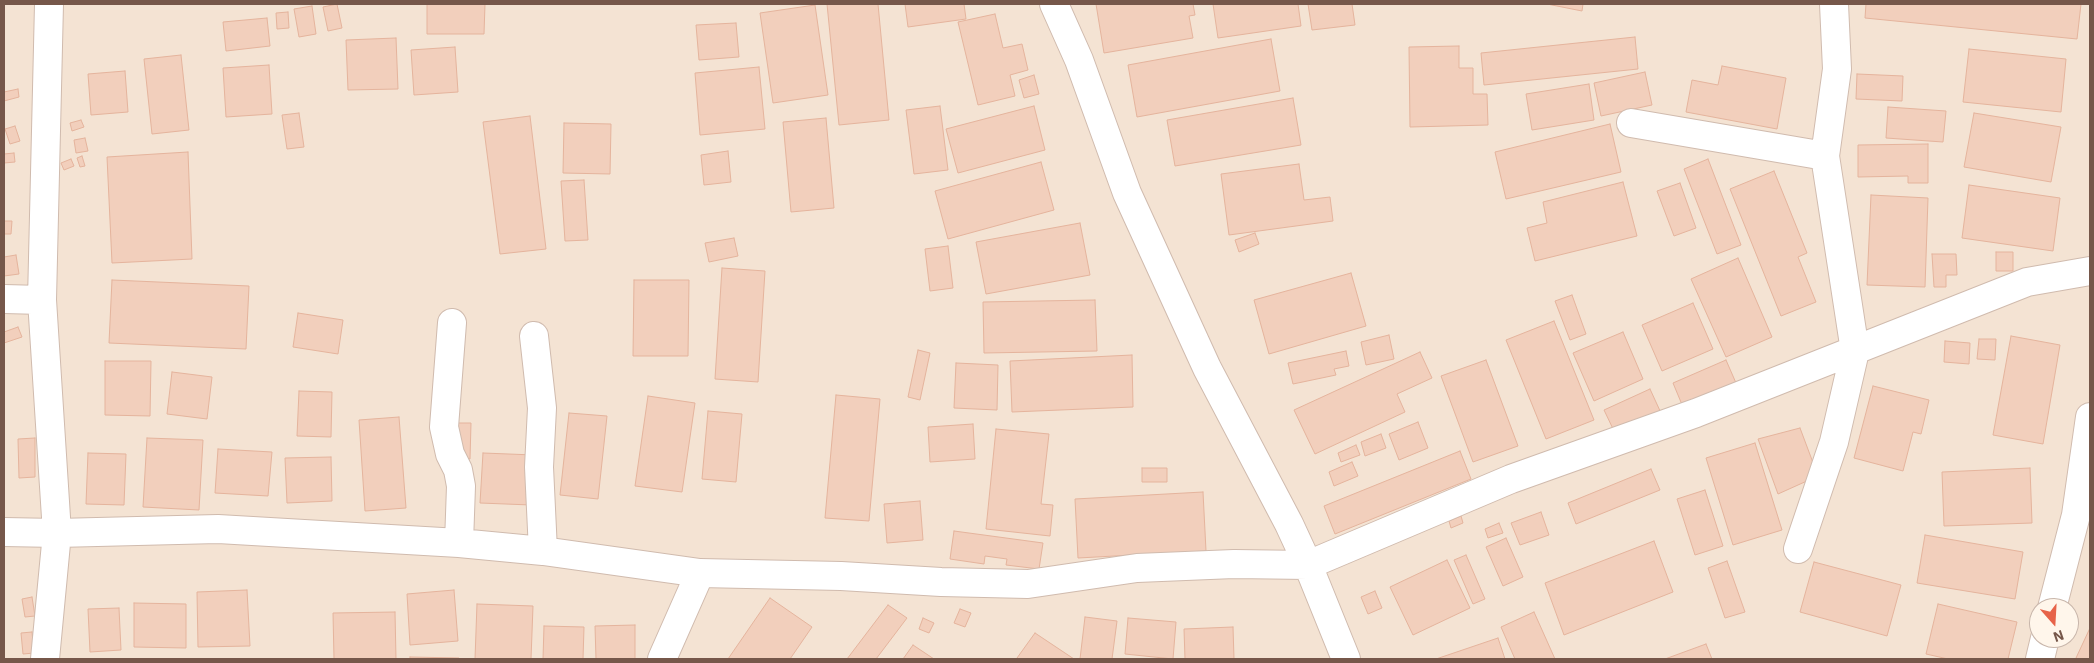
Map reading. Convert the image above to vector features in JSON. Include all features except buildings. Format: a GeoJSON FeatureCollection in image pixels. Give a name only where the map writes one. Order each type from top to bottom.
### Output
{"type":"FeatureCollection","features":[{"type":"Feature","properties":{"kind":"street"},"geometry":{"type":"LineString","coordinates":[[45,659],[57,533],[42,300],[49,4]]}},
{"type":"Feature","properties":{"kind":"street"},"geometry":{"type":"LineString","coordinates":[[1054,4],[1079,60],[1127,193],[1207,368],[1289,524],[1308,565],[1346,659]]}},
{"type":"Feature","properties":{"kind":"street"},"geometry":{"type":"LineString","coordinates":[[1798,549],[1834,442],[1855,351],[1825,156],[1838,69],[1834,4]]}},
{"type":"Feature","properties":{"kind":"street"},"geometry":{"type":"LineString","coordinates":[[1631,123],[1825,156]]}},
{"type":"Feature","properties":{"kind":"street"},"geometry":{"type":"LineString","coordinates":[[4,532],[57,533],[218,529],[459,543],[543,551],[700,573],[841,576],[941,582],[1028,584],[1137,568],[1234,564],[1308,565],[1511,480],[1696,413],[2027,282],[2090,271]]}},
{"type":"Feature","properties":{"kind":"street"},"geometry":{"type":"LineString","coordinates":[[4,299],[42,300]]}},
{"type":"Feature","properties":{"kind":"street"},"geometry":{"type":"LineString","coordinates":[[452,323],[444,426],[450,454],[458,470],[461,486],[459,543]]}},
{"type":"Feature","properties":{"kind":"street"},"geometry":{"type":"LineString","coordinates":[[534,336],[542,408],[539,467],[543,551]]}},
{"type":"Feature","properties":{"kind":"street"},"geometry":{"type":"LineString","coordinates":[[2055,598],[2076,515],[2090,417]]}},
{"type":"Feature","properties":{"kind":"street"},"geometry":{"type":"LineString","coordinates":[[662,659],[700,573]]}},
{"type":"Feature","properties":{"kind":"shaded area"},"geometry":{"type":"Polygon","coordinates":[[[4,4],[2090,4],[2090,659],[4,659],[4,4]]]}}]}
